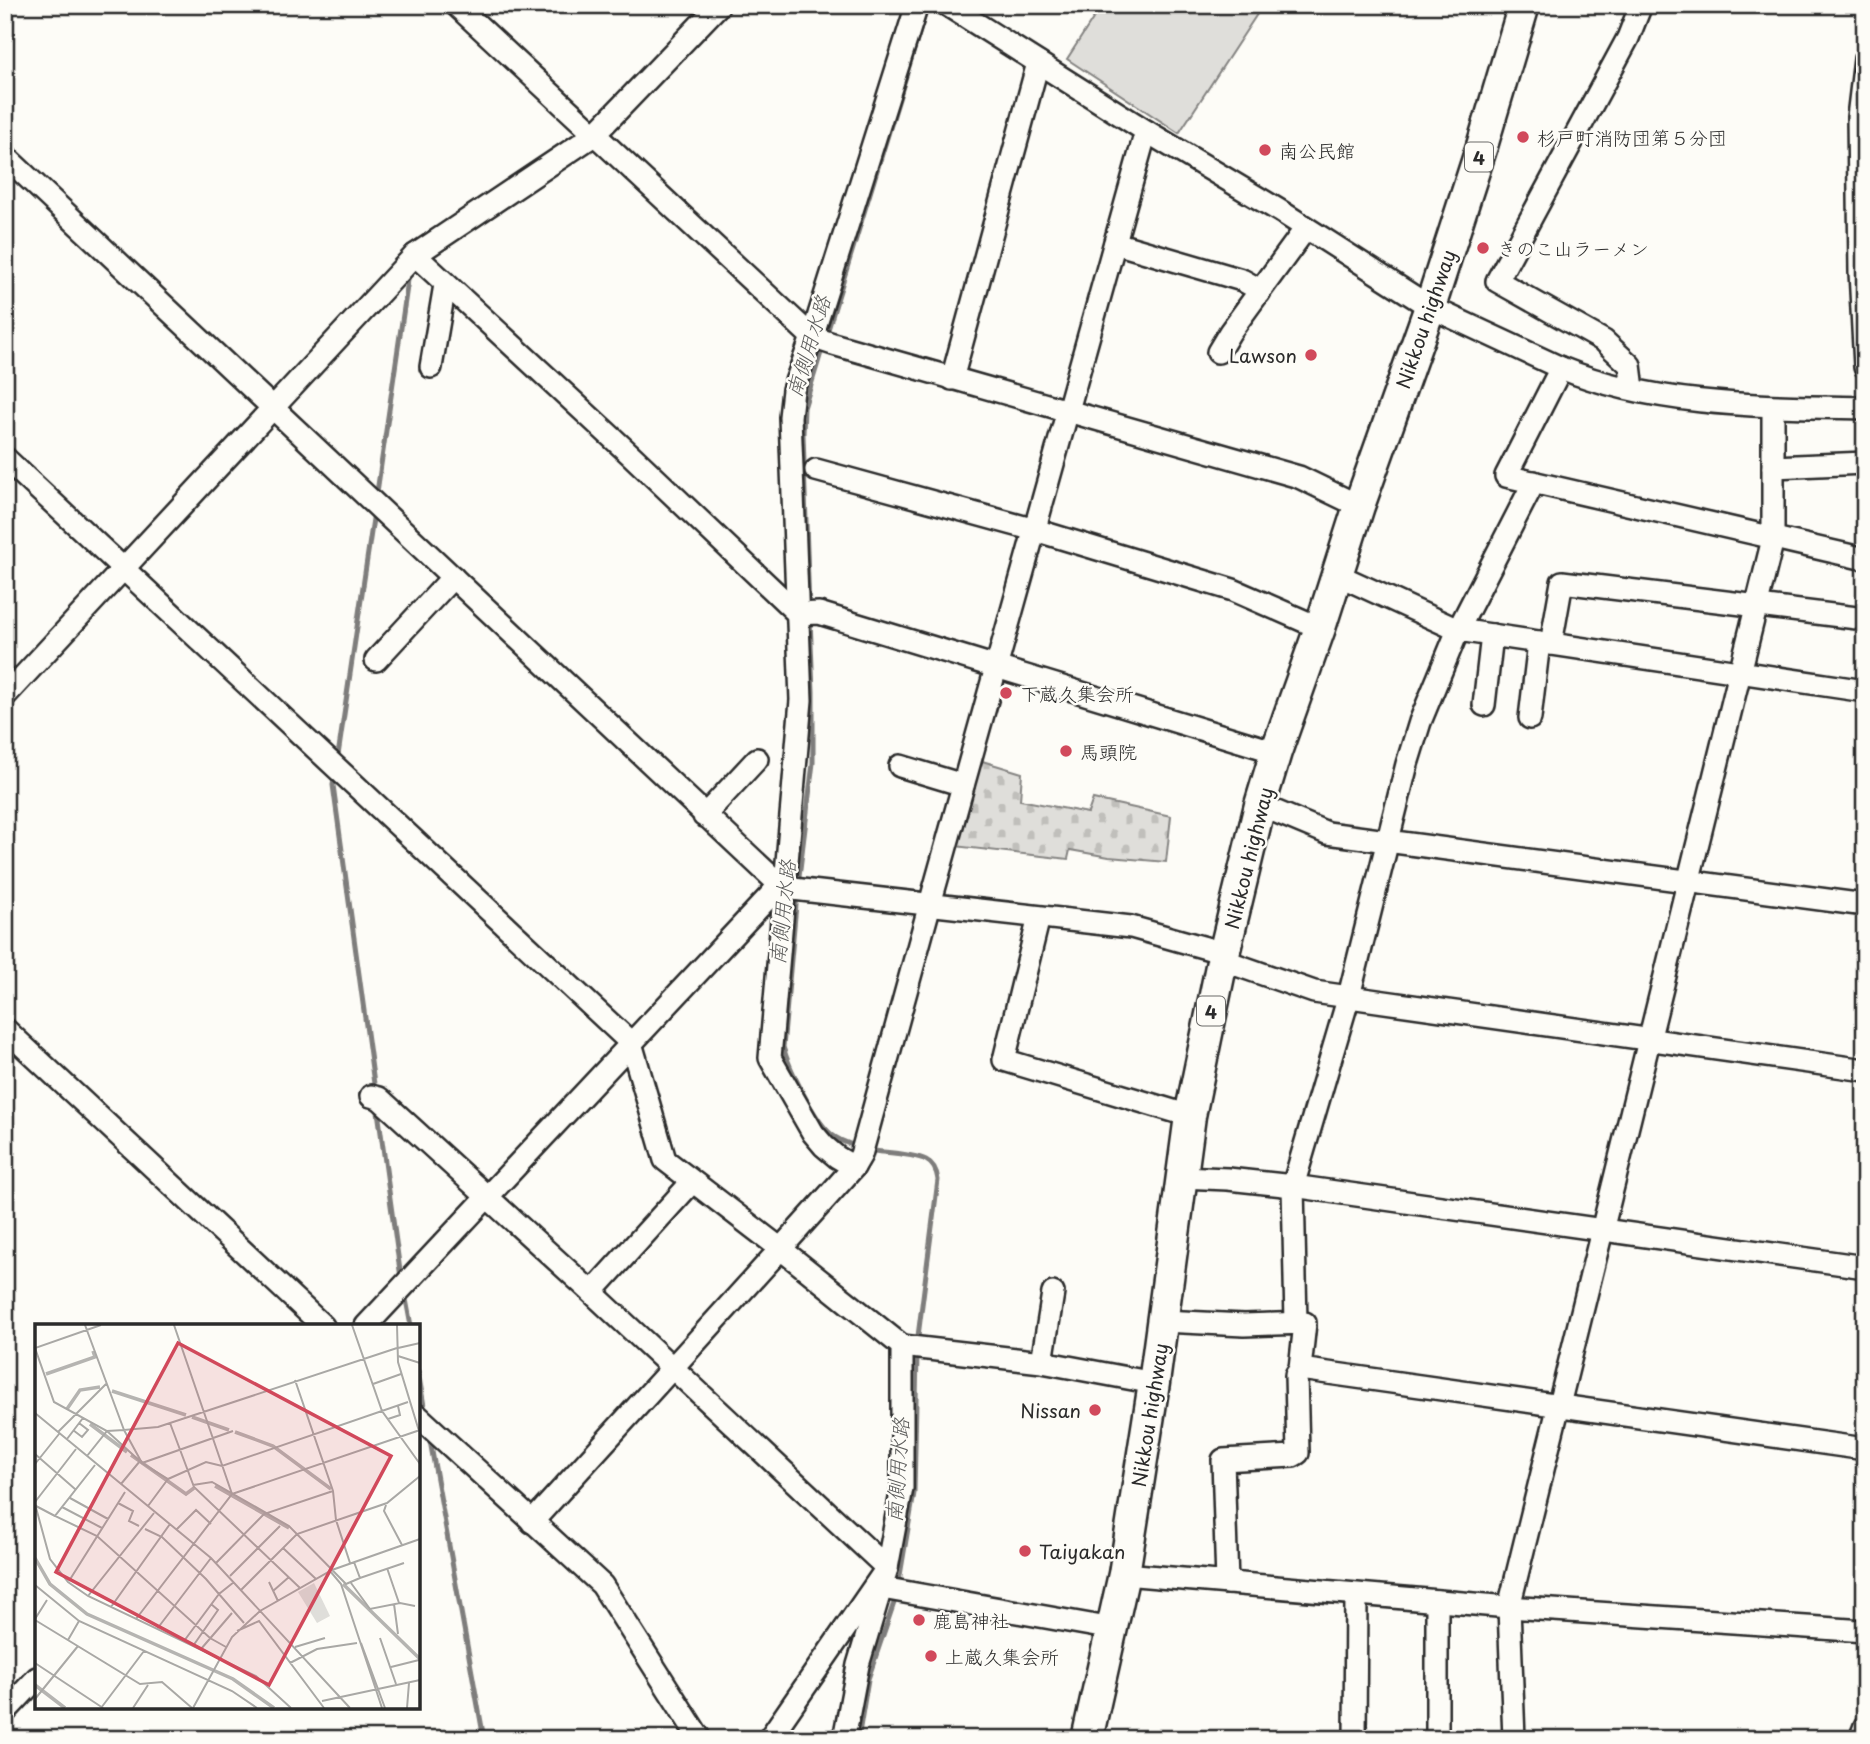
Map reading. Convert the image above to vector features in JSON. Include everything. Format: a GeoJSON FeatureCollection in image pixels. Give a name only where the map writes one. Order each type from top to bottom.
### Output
{"type":"FeatureCollection","features":[{"type":"Feature","properties":{"kind":"highway","name":"Nikkou highway"},"geometry":{"type":"LineString","coordinates":[[1087,1739],[1125,1574],[1190,1116],[1224,953],[1259,805],[1359,506],[1430,307],[1524,5]]}},
{"type":"Feature","properties":{"kind":"street"},"geometry":{"type":"LineString","coordinates":[[456,5],[594,135],[822,340],[1299,477],[1359,506]]}},
{"type":"Feature","properties":{"kind":"street"},"geometry":{"type":"LineString","coordinates":[[5,696],[415,255],[594,135],[719,5]]}},
{"type":"Feature","properties":{"kind":"street"},"geometry":{"type":"LineString","coordinates":[[861,1153],[837,1157],[824,1146],[813,1133],[770,1058],[791,888],[807,614],[790,417],[793,390],[822,340],[917,5]]}},
{"type":"Feature","properties":{"kind":"street"},"geometry":{"type":"LineString","coordinates":[[947,5],[1430,307],[1581,377],[1692,401],[1773,407],[1865,408]]}},
{"type":"Feature","properties":{"kind":"street"},"geometry":{"type":"LineString","coordinates":[[1633,389],[1630,365],[1604,341],[1497,281],[1628,38],[1641,5]]}},
{"type":"Feature","properties":{"kind":"street"},"geometry":{"type":"LineString","coordinates":[[1865,59],[1858,117],[1860,272],[1865,367]]}},
{"type":"Feature","properties":{"kind":"street"},"geometry":{"type":"LineString","coordinates":[[952,379],[1038,63]]}},
{"type":"Feature","properties":{"kind":"street"},"geometry":{"type":"LineString","coordinates":[[532,1522],[781,1249],[861,1153],[1146,131]]}},
{"type":"Feature","properties":{"kind":"street"},"geometry":{"type":"LineString","coordinates":[[5,156],[704,816],[791,888],[1131,928],[1224,953],[1234,964],[1314,992],[1865,1070]]}},
{"type":"Feature","properties":{"kind":"street"},"geometry":{"type":"LineString","coordinates":[[1218,352],[1306,228]]}},
{"type":"Feature","properties":{"kind":"street"},"geometry":{"type":"LineString","coordinates":[[1115,243],[1242,280],[1259,293]]}},
{"type":"Feature","properties":{"kind":"street"},"geometry":{"type":"LineString","coordinates":[[415,255],[807,614],[1276,752]]}},
{"type":"Feature","properties":{"kind":"street"},"geometry":{"type":"LineString","coordinates":[[431,367],[446,285]]}},
{"type":"Feature","properties":{"kind":"street"},"geometry":{"type":"LineString","coordinates":[[1561,368],[1506,476],[1865,559]]}},
{"type":"Feature","properties":{"kind":"street"},"geometry":{"type":"LineString","coordinates":[[1514,1739],[1509,1606],[1773,539],[1773,407]]}},
{"type":"Feature","properties":{"kind":"street"},"geometry":{"type":"LineString","coordinates":[[5,458],[631,1043],[665,1160],[692,1182],[913,1348],[1042,1362],[1154,1383]]}},
{"type":"Feature","properties":{"kind":"street"},"geometry":{"type":"LineString","coordinates":[[1773,467],[1865,464]]}},
{"type":"Feature","properties":{"kind":"street"},"geometry":{"type":"LineString","coordinates":[[816,470],[1035,530],[1233,590],[1320,628]]}},
{"type":"Feature","properties":{"kind":"street"},"geometry":{"type":"LineString","coordinates":[[1297,1323],[1293,1186],[1349,996],[1407,764],[1458,630],[1534,482]]}},
{"type":"Feature","properties":{"kind":"street"},"geometry":{"type":"LineString","coordinates":[[1336,574],[1458,630],[1865,691]]}},
{"type":"Feature","properties":{"kind":"street"},"geometry":{"type":"LineString","coordinates":[[376,660],[453,577]]}},
{"type":"Feature","properties":{"kind":"street"},"geometry":{"type":"LineString","coordinates":[[1530,718],[1545,643],[1562,582],[1865,619]]}},
{"type":"Feature","properties":{"kind":"street"},"geometry":{"type":"LineString","coordinates":[[1484,705],[1492,635]]}},
{"type":"Feature","properties":{"kind":"street"},"geometry":{"type":"LineString","coordinates":[[704,816],[757,759]]}},
{"type":"Feature","properties":{"kind":"street"},"geometry":{"type":"LineString","coordinates":[[900,766],[963,785]]}},
{"type":"Feature","properties":{"kind":"street"},"geometry":{"type":"LineString","coordinates":[[1259,805],[1327,833],[1865,905]]}},
{"type":"Feature","properties":{"kind":"street"},"geometry":{"type":"LineString","coordinates":[[368,1324],[631,1043],[791,888]]}},
{"type":"Feature","properties":{"kind":"street"},"geometry":{"type":"LineString","coordinates":[[1039,916],[1004,1060],[1190,1116]]}},
{"type":"Feature","properties":{"kind":"street"},"geometry":{"type":"LineString","coordinates":[[5,1029],[321,1324]]}},
{"type":"Feature","properties":{"kind":"street"},"geometry":{"type":"LineString","coordinates":[[371,1096],[379,1098],[672,1367],[892,1585],[1113,1629]]}},
{"type":"Feature","properties":{"kind":"street"},"geometry":{"type":"LineString","coordinates":[[1181,1177],[1293,1186],[1865,1267]]}},
{"type":"Feature","properties":{"kind":"street"},"geometry":{"type":"LineString","coordinates":[[592,1292],[692,1182]]}},
{"type":"Feature","properties":{"kind":"street"},"geometry":{"type":"LineString","coordinates":[[1042,1362],[1052,1293]]}},
{"type":"Feature","properties":{"kind":"street"},"geometry":{"type":"LineString","coordinates":[[1163,1321],[1244,1325],[1305,1323],[1300,1369],[1296,1375],[1298,1453],[1293,1456],[1223,1460],[1227,1583]]}},
{"type":"Feature","properties":{"kind":"street"},"geometry":{"type":"LineString","coordinates":[[844,1739],[858,1665],[892,1585],[913,1348]]}},
{"type":"Feature","properties":{"kind":"street"},"geometry":{"type":"LineString","coordinates":[[1300,1369],[1865,1449]]}},
{"type":"Feature","properties":{"kind":"street"},"geometry":{"type":"LineString","coordinates":[[420,1418],[601,1585],[700,1739]]}},
{"type":"Feature","properties":{"kind":"street"},"geometry":{"type":"LineString","coordinates":[[1125,1574],[1356,1595],[1865,1631]]}},
{"type":"Feature","properties":{"kind":"street"},"geometry":{"type":"LineString","coordinates":[[769,1739],[892,1585]]}},
{"type":"Feature","properties":{"kind":"street"},"geometry":{"type":"LineString","coordinates":[[1355,1739],[1356,1595]]}},
{"type":"Feature","properties":{"kind":"street"},"geometry":{"type":"LineString","coordinates":[[1437,1601],[1437,1739]]}},
{"type":"Feature","properties":{"kind":"street"},"geometry":{"type":"LineString","coordinates":[[5,1712],[35,1680]]}},
{"type":"Feature","properties":{"kind":"street"},"geometry":{"type":"LineString","coordinates":[[1860,1739],[1865,1726]]}},
{"type":"Feature","properties":{"kind":"green space"},"geometry":{"type":"Polygon","coordinates":[[[1102,5],[1263,5],[1179,133],[1067,59],[1102,5]]]}},
{"type":"Feature","properties":{"kind":"green space"},"geometry":{"type":"Polygon","coordinates":[[[979,760],[1022,773],[1020,800],[1088,813],[1093,799],[1171,816],[1166,862],[1109,857],[1070,850],[1068,859],[954,846],[979,760]]]}},
{"type":"Feature","properties":{"kind":"waterway","name":"南側用水路"},"geometry":{"type":"LineString","coordinates":[[826,336],[927,8]]}},
{"type":"Feature","properties":{"kind":"waterway"},"geometry":{"type":"LineString","coordinates":[[376,499],[409,273]]}},
{"type":"Feature","properties":{"kind":"waterway","name":"南側用水路"},"geometry":{"type":"LineString","coordinates":[[809,609],[804,408],[823,346]]}},
{"type":"Feature","properties":{"kind":"waterway"},"geometry":{"type":"LineString","coordinates":[[337,762],[374,512]]}},
{"type":"Feature","properties":{"kind":"waterway","name":"南側用水路"},"geometry":{"type":"LineString","coordinates":[[798,885],[813,763],[810,619]]}},
{"type":"Feature","properties":{"kind":"waterway"},"geometry":{"type":"LineString","coordinates":[[335,775],[333,785],[375,1091]]}},
{"type":"Feature","properties":{"kind":"waterway","name":"南側用水路"},"geometry":{"type":"LineString","coordinates":[[797,894],[783,1047],[797,1081],[818,1119],[835,1137],[858,1147]]}},
{"type":"Feature","properties":{"kind":"waterway"},"geometry":{"type":"LineString","coordinates":[[377,1104],[401,1278]]}},
{"type":"Feature","properties":{"kind":"waterway","name":"南側用水路"},"geometry":{"type":"LineString","coordinates":[[867,1150],[926,1160],[935,1168],[937,1174],[917,1344]]}},
{"type":"Feature","properties":{"kind":"waterway"},"geometry":{"type":"LineString","coordinates":[[405,1294],[411,1324]]}},
{"type":"Feature","properties":{"kind":"waterway","name":"南側用水路"},"geometry":{"type":"LineString","coordinates":[[898,1587],[914,1493],[917,1354]]}},
{"type":"Feature","properties":{"kind":"waterway"},"geometry":{"type":"LineString","coordinates":[[420,1383],[425,1412]]}},
{"type":"Feature","properties":{"kind":"waterway"},"geometry":{"type":"LineString","coordinates":[[429,1435],[484,1739]]}},
{"type":"Feature","properties":{"kind":"waterway","name":"南側用水路"},"geometry":{"type":"LineString","coordinates":[[858,1739],[868,1679],[896,1597]]}},
{"type":"Feature","properties":{"kind":"place","name":"杉戸町消防団第５分団"},"geometry":{"type":"Point","coordinates":[1523,137]}},
{"type":"Feature","properties":{"kind":"place","name":"南公民館"},"geometry":{"type":"Point","coordinates":[1265,150]}},
{"type":"Feature","properties":{"kind":"place","name":"きのこ山ラーメン"},"geometry":{"type":"Point","coordinates":[1483,248]}},
{"type":"Feature","properties":{"kind":"place","name":"Lawson"},"geometry":{"type":"Point","coordinates":[1311,355]}},
{"type":"Feature","properties":{"kind":"place","name":"下蔵久集会所"},"geometry":{"type":"Point","coordinates":[1006,693]}},
{"type":"Feature","properties":{"kind":"place","name":"馬頭院"},"geometry":{"type":"Point","coordinates":[1066,751]}},
{"type":"Feature","properties":{"kind":"place","name":"Nissan"},"geometry":{"type":"Point","coordinates":[1095,1410]}},
{"type":"Feature","properties":{"kind":"place","name":"Taiyakan"},"geometry":{"type":"Point","coordinates":[1025,1551]}},
{"type":"Feature","properties":{"kind":"place","name":"鹿島神社"},"geometry":{"type":"Point","coordinates":[919,1620]}},
{"type":"Feature","properties":{"kind":"place","name":"上蔵久集会所"},"geometry":{"type":"Point","coordinates":[931,1656]}}]}
